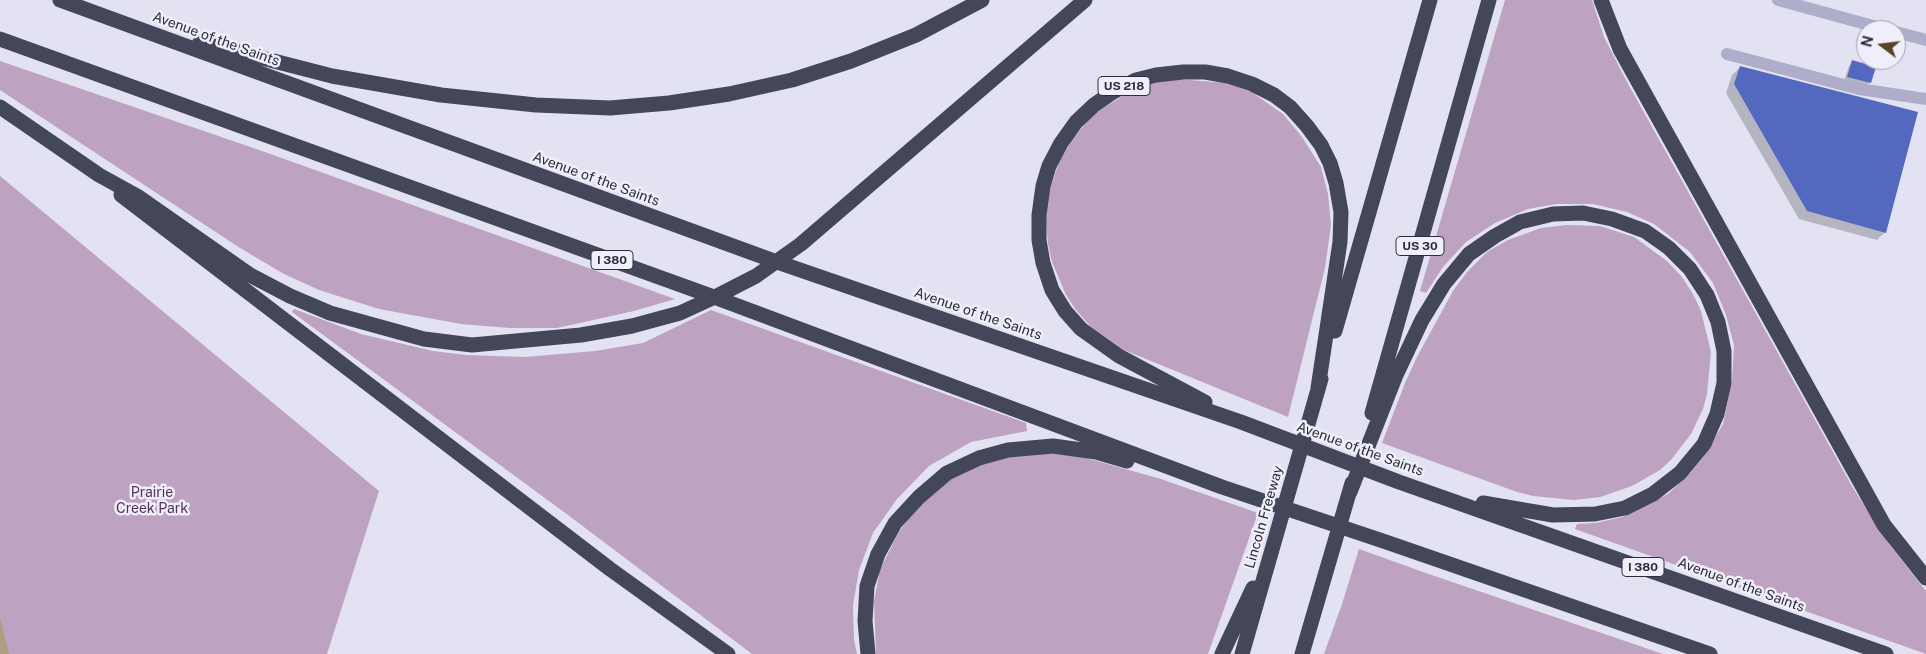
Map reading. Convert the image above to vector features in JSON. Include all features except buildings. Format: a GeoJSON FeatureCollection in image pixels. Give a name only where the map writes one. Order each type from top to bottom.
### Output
{"type":"FeatureCollection","features":[{"type":"Feature","properties":{"kind":"highway","name":"Avenue of the Saints"},"geometry":{"type":"LineString","coordinates":[[60,0],[777,262],[1241,422],[1399,482],[1886,654]]}},
{"type":"Feature","properties":{"kind":"highway"},"geometry":{"type":"LineString","coordinates":[[145,30],[332,76],[441,95],[536,104],[610,108],[677,102],[729,94],[792,80],[851,61],[916,35],[982,0]]}},
{"type":"Feature","properties":{"kind":"highway"},"geometry":{"type":"LineString","coordinates":[[0,107],[99,175],[137,196],[250,275],[290,296],[330,313],[424,339],[472,345],[581,335],[632,326],[680,312],[756,276],[801,244],[1085,0]]}},
{"type":"Feature","properties":{"kind":"highway"},"geometry":{"type":"LineString","coordinates":[[1318,388],[1430,0]]}},
{"type":"Feature","properties":{"kind":"highway","name":"US 30"},"geometry":{"type":"LineString","coordinates":[[1302,654],[1350,492],[1489,0]]}},
{"type":"Feature","properties":{"kind":"highway"},"geometry":{"type":"LineString","coordinates":[[1601,0],[1620,49],[1884,525],[1926,578]]}},
{"type":"Feature","properties":{"kind":"highway","name":"I 380"},"geometry":{"type":"LineString","coordinates":[[0,39],[723,300],[1222,487],[1710,654]]}},
{"type":"Feature","properties":{"kind":"highway","name":"US 218"},"geometry":{"type":"LineString","coordinates":[[1241,422],[1119,356],[1081,330],[1065,311],[1052,290],[1043,263],[1039,240],[1039,215],[1043,186],[1049,166],[1061,143],[1076,122],[1094,105],[1136,80],[1156,75],[1205,72],[1228,76],[1252,84],[1274,95],[1290,107],[1321,145],[1330,164],[1341,212],[1340,242],[1318,388]]}},
{"type":"Feature","properties":{"kind":"highway"},"geometry":{"type":"LineString","coordinates":[[99,175],[131,204],[610,569],[728,654]]}},
{"type":"Feature","properties":{"kind":"highway"},"geometry":{"type":"LineString","coordinates":[[1350,492],[1396,375],[1422,320],[1444,284],[1469,254],[1495,236],[1520,222],[1554,214],[1583,213],[1612,219],[1645,231],[1668,248],[1690,269],[1707,296],[1718,322],[1724,351],[1724,383],[1718,414],[1704,444],[1680,473],[1653,494],[1625,508],[1595,514],[1553,515],[1436,494]]}},
{"type":"Feature","properties":{"kind":"highway","name":"Lincoln Freeway"},"geometry":{"type":"LineString","coordinates":[[1242,654],[1318,388]]}},
{"type":"Feature","properties":{"kind":"highway"},"geometry":{"type":"LineString","coordinates":[[868,654],[864,622],[867,586],[878,554],[895,522],[918,497],[947,474],[979,458],[1008,450],[1052,446],[1096,452],[1222,487]]}},
{"type":"Feature","properties":{"kind":"highway"},"geometry":{"type":"LineString","coordinates":[[1222,654],[1274,541]]}},
{"type":"Feature","properties":{"kind":"street"},"geometry":{"type":"LineString","coordinates":[[1778,0],[1856,21]]}},
{"type":"Feature","properties":{"kind":"street"},"geometry":{"type":"LineString","coordinates":[[1906,35],[1926,40]]}},
{"type":"Feature","properties":{"kind":"street"},"geometry":{"type":"LineString","coordinates":[[1727,54],[1859,88],[1926,99]]}},
{"type":"Feature","properties":{"kind":"green space"},"geometry":{"type":"Polygon","coordinates":[[[1505,0],[1592,0],[1604,37],[1627,82],[1853,488],[1889,544],[1926,591],[1926,654],[1575,529],[1577,524],[1596,523],[1622,517],[1668,494],[1691,472],[1707,452],[1723,424],[1732,382],[1734,345],[1726,315],[1713,283],[1690,252],[1654,224],[1627,212],[1593,204],[1556,204],[1528,209],[1495,223],[1466,242],[1443,267],[1426,293],[1420,291],[1505,0]]]}},
{"type":"Feature","properties":{"kind":"green space"},"geometry":{"type":"Polygon","coordinates":[[[0,61],[262,151],[675,299],[634,311],[557,328],[510,328],[461,324],[379,309],[319,290],[284,274],[240,248],[0,90],[0,61]]]}},
{"type":"Feature","properties":{"kind":"green space"},"geometry":{"type":"Polygon","coordinates":[[[1176,79],[1228,83],[1253,93],[1283,114],[1302,137],[1321,167],[1328,194],[1331,225],[1325,268],[1288,417],[1124,350],[1090,326],[1076,310],[1066,295],[1052,262],[1046,220],[1047,197],[1059,163],[1071,141],[1093,114],[1128,93],[1150,83],[1176,79]]]}},
{"type":"Feature","properties":{"kind":"green space","name":"Prairie Creek Park"},"geometry":{"type":"Polygon","coordinates":[[[0,176],[379,491],[327,654],[0,654],[0,176]]]}},
{"type":"Feature","properties":{"kind":"green space"},"geometry":{"type":"Polygon","coordinates":[[[1567,225],[1600,226],[1634,237],[1667,261],[1682,277],[1701,311],[1711,352],[1707,394],[1703,409],[1691,434],[1671,460],[1660,470],[1632,486],[1600,497],[1574,500],[1533,496],[1517,492],[1382,443],[1417,357],[1453,291],[1467,272],[1487,252],[1508,240],[1541,228],[1567,225]]]}},
{"type":"Feature","properties":{"kind":"green space"},"geometry":{"type":"Polygon","coordinates":[[[294,309],[361,334],[433,351],[466,355],[525,357],[595,351],[643,343],[711,310],[1026,423],[1027,431],[971,442],[929,466],[897,499],[873,533],[859,570],[853,605],[854,640],[857,654],[752,654],[572,518],[292,312],[294,309]]]}},
{"type":"Feature","properties":{"kind":"green space"},"geometry":{"type":"Polygon","coordinates":[[[1041,452],[1079,456],[1161,479],[1258,513],[1208,654],[876,654],[874,601],[880,570],[897,535],[918,504],[946,480],[979,465],[1003,456],[1041,452]]]}},
{"type":"Feature","properties":{"kind":"green space"},"geometry":{"type":"Polygon","coordinates":[[[1359,549],[1423,572],[1663,654],[1324,654],[1359,549]]]}},
{"type":"Feature","properties":{"kind":"shaded area"},"geometry":{"type":"Polygon","coordinates":[[[0,617],[9,654],[0,654],[0,617]]]}}]}
